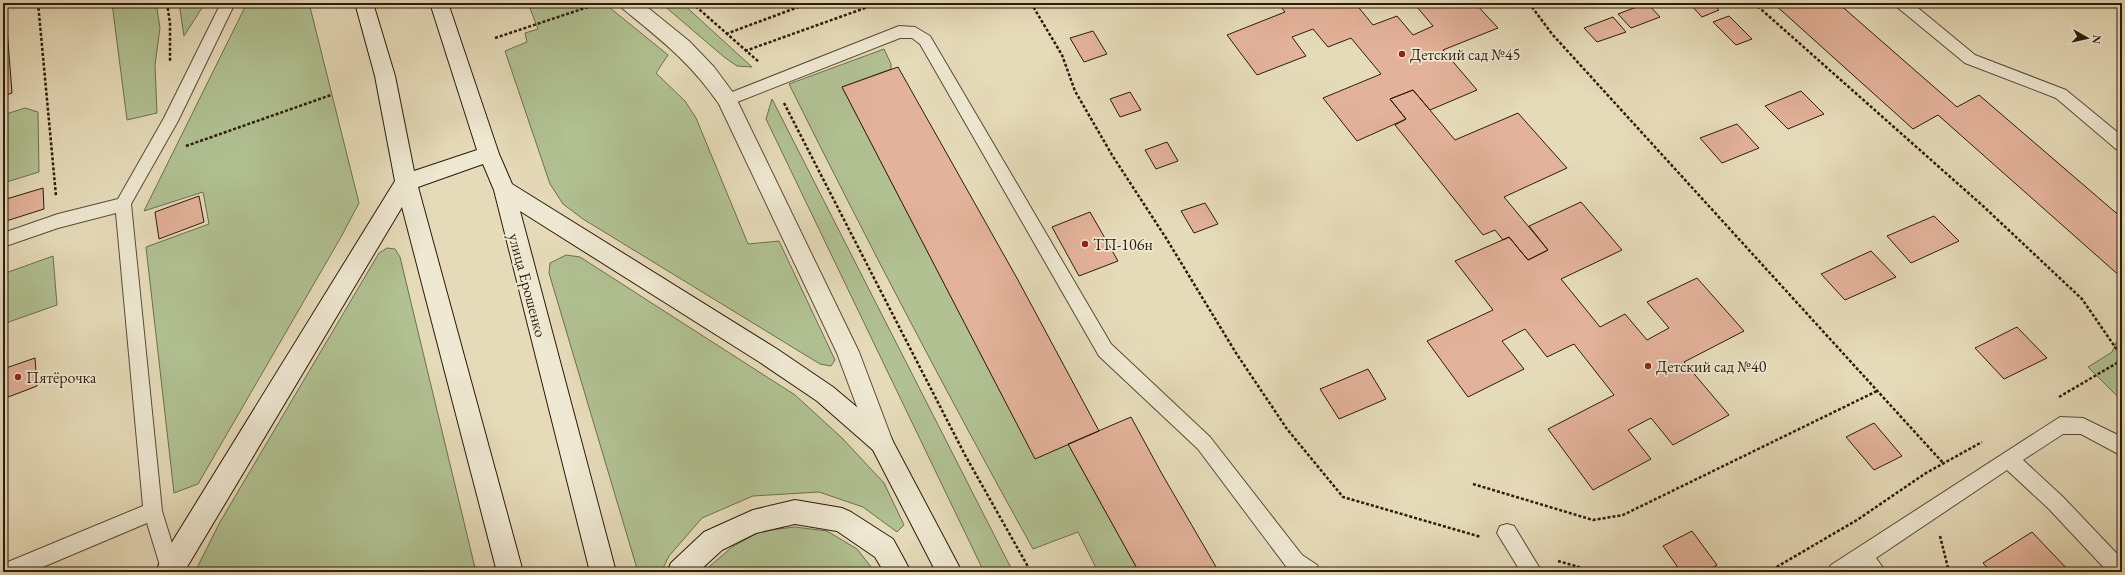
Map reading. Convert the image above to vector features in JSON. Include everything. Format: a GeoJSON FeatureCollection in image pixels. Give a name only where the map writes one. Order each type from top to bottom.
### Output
{"type":"FeatureCollection","features":[{"type":"Feature","properties":{"kind":"main road"},"geometry":{"type":"LineString","coordinates":[[364,3],[384,76],[406,182],[510,572]]}},
{"type":"Feature","properties":{"kind":"main road","name":"улица Ерошенко"},"geometry":{"type":"LineString","coordinates":[[440,3],[489,154],[504,190],[603,572]]}},
{"type":"Feature","properties":{"kind":"main road"},"geometry":{"type":"LineString","coordinates":[[629,3],[682,46],[707,72],[727,100],[848,352],[881,442],[949,572]]}},
{"type":"Feature","properties":{"kind":"main road"},"geometry":{"type":"LineString","coordinates":[[171,570],[406,182],[489,154]]}},
{"type":"Feature","properties":{"kind":"main road"},"geometry":{"type":"LineString","coordinates":[[504,190],[769,356],[825,394],[881,442]]}},
{"type":"Feature","properties":{"kind":"main road"},"geometry":{"type":"LineString","coordinates":[[680,572],[713,541],[753,522],[795,512],[842,520],[884,548],[898,572]]}},
{"type":"Feature","properties":{"kind":"lane"},"geometry":{"type":"LineString","coordinates":[[171,570],[153,511],[123,204],[170,121],[228,3]]}},
{"type":"Feature","properties":{"kind":"lane"},"geometry":{"type":"LineString","coordinates":[[1902,3],[1970,59],[2061,94],[2122,145]]}},
{"type":"Feature","properties":{"kind":"lane"},"geometry":{"type":"LineString","coordinates":[[727,100],[900,32],[915,33],[924,40],[1105,350],[1204,443],[1295,562],[1310,572]]}},
{"type":"Feature","properties":{"kind":"lane"},"geometry":{"type":"LineString","coordinates":[[3,240],[58,221],[123,204]]}},
{"type":"Feature","properties":{"kind":"lane"},"geometry":{"type":"LineString","coordinates":[[1838,572],[1863,557],[1901,529],[2060,425],[2083,426],[2122,447]]}},
{"type":"Feature","properties":{"kind":"lane"},"geometry":{"type":"LineString","coordinates":[[2008,459],[2056,503],[2121,572]]}},
{"type":"Feature","properties":{"kind":"lane"},"geometry":{"type":"LineString","coordinates":[[8,572],[153,511]]}},
{"type":"Feature","properties":{"kind":"lane"},"geometry":{"type":"LineString","coordinates":[[1507,533],[1532,572]]}},
{"type":"Feature","properties":{"kind":"lane"},"geometry":{"type":"LineString","coordinates":[[1863,557],[1876,572]]}},
{"type":"Feature","properties":{"kind":"path"},"geometry":{"type":"LineString","coordinates":[[38,3],[58,221]]}},
{"type":"Feature","properties":{"kind":"path"},"geometry":{"type":"LineString","coordinates":[[495,38],[600,3]]}},
{"type":"Feature","properties":{"kind":"path"},"geometry":{"type":"LineString","coordinates":[[692,3],[744,51],[763,65],[774,82],[965,455],[1031,572]]}},
{"type":"Feature","properties":{"kind":"path"},"geometry":{"type":"LineString","coordinates":[[726,34],[809,3]]}},
{"type":"Feature","properties":{"kind":"path"},"geometry":{"type":"LineString","coordinates":[[744,51],[879,3]]}},
{"type":"Feature","properties":{"kind":"path"},"geometry":{"type":"LineString","coordinates":[[1031,3],[1062,55],[1075,90],[1108,149],[1166,238],[1236,353],[1287,429],[1343,497],[1596,572]]}},
{"type":"Feature","properties":{"kind":"path"},"geometry":{"type":"LineString","coordinates":[[1529,3],[1552,34],[1944,464]]}},
{"type":"Feature","properties":{"kind":"path"},"geometry":{"type":"LineString","coordinates":[[1754,3],[1983,206],[2082,299],[2122,358],[2055,400]]}},
{"type":"Feature","properties":{"kind":"path"},"geometry":{"type":"LineString","coordinates":[[149,160],[330,95]]}},
{"type":"Feature","properties":{"kind":"path"},"geometry":{"type":"LineString","coordinates":[[1473,484],[1594,520],[1623,515],[1877,391]]}},
{"type":"Feature","properties":{"kind":"path"},"geometry":{"type":"LineString","coordinates":[[1768,572],[1857,520],[1944,464],[1989,439]]}},
{"type":"Feature","properties":{"kind":"green space"},"geometry":{"type":"Polygon","coordinates":[[[112,3],[156,3],[160,28],[155,65],[157,113],[127,120],[112,3]]]}},
{"type":"Feature","properties":{"kind":"green space"},"geometry":{"type":"Polygon","coordinates":[[[179,3],[205,3],[184,36],[179,3]]]}},
{"type":"Feature","properties":{"kind":"green space"},"geometry":{"type":"Polygon","coordinates":[[[247,3],[309,3],[359,203],[341,237],[198,484],[174,493],[146,247],[209,224],[203,192],[144,211],[247,3]]]}},
{"type":"Feature","properties":{"kind":"green space"},"geometry":{"type":"Polygon","coordinates":[[[528,3],[604,3],[668,55],[656,73],[685,101],[696,118],[748,244],[779,241],[835,360],[831,366],[820,364],[583,219],[563,204],[550,184],[505,51],[527,42],[525,33],[538,29],[528,3]]]}},
{"type":"Feature","properties":{"kind":"green space"},"geometry":{"type":"Polygon","coordinates":[[[661,3],[682,3],[752,67],[737,66],[724,57],[661,3]]]}},
{"type":"Feature","properties":{"kind":"green space"},"geometry":{"type":"Polygon","coordinates":[[[884,49],[891,64],[891,69],[842,87],[1035,458],[1068,444],[1139,572],[1098,572],[1078,532],[1033,549],[908,318],[789,84],[884,49]]]}},
{"type":"Feature","properties":{"kind":"green space"},"geometry":{"type":"Polygon","coordinates":[[[772,99],[1013,572],[984,572],[766,119],[772,99]]]}},
{"type":"Feature","properties":{"kind":"green space"},"geometry":{"type":"Polygon","coordinates":[[[25,108],[38,112],[39,172],[3,183],[3,115],[25,108]]]}},
{"type":"Feature","properties":{"kind":"green space"},"geometry":{"type":"Polygon","coordinates":[[[387,248],[395,249],[400,257],[476,572],[195,572],[220,522],[379,253],[387,248]]]}},
{"type":"Feature","properties":{"kind":"green space"},"geometry":{"type":"Polygon","coordinates":[[[566,255],[580,257],[795,395],[842,438],[884,483],[904,525],[897,532],[863,507],[819,492],[753,496],[702,518],[669,556],[661,572],[638,572],[549,273],[550,263],[566,255]]]}},
{"type":"Feature","properties":{"kind":"green space"},"geometry":{"type":"Polygon","coordinates":[[[53,256],[57,305],[3,324],[3,274],[53,256]]]}},
{"type":"Feature","properties":{"kind":"green space"},"geometry":{"type":"Polygon","coordinates":[[[2122,330],[2122,401],[2088,367],[2112,352],[2122,330]]]}},
{"type":"Feature","properties":{"kind":"green space"},"geometry":{"type":"Polygon","coordinates":[[[795,527],[827,531],[857,549],[875,572],[703,572],[732,547],[761,531],[795,527]]]}},
{"type":"Feature","properties":{"kind":"building"},"geometry":{"type":"Polygon","coordinates":[[[3,3],[5,3],[12,93],[3,96],[3,3]]]}},
{"type":"Feature","properties":{"kind":"building"},"geometry":{"type":"Polygon","coordinates":[[[1278,3],[1355,3],[1373,25],[1397,16],[1413,35],[1433,26],[1417,7],[1428,3],[1475,3],[1498,28],[1443,50],[1477,90],[1430,110],[1413,90],[1390,99],[1406,119],[1357,141],[1323,98],[1381,74],[1351,38],[1328,47],[1313,29],[1292,37],[1306,56],[1257,75],[1227,35],[1285,12],[1278,3]]]}},
{"type":"Feature","properties":{"kind":"building"},"geometry":{"type":"Polygon","coordinates":[[[1647,3],[1660,17],[1631,28],[1618,14],[1647,3]]]}},
{"type":"Feature","properties":{"kind":"building"},"geometry":{"type":"Polygon","coordinates":[[[1689,3],[1712,3],[1719,10],[1702,17],[1689,3]]]}},
{"type":"Feature","properties":{"kind":"building"},"geometry":{"type":"Polygon","coordinates":[[[1773,3],[1838,3],[1957,107],[1979,95],[2122,218],[2122,278],[1938,115],[1913,129],[1773,3]]]}},
{"type":"Feature","properties":{"kind":"building"},"geometry":{"type":"Polygon","coordinates":[[[1729,16],[1752,39],[1736,45],[1713,22],[1729,16]]]}},
{"type":"Feature","properties":{"kind":"building"},"geometry":{"type":"Polygon","coordinates":[[[1613,17],[1626,32],[1597,42],[1584,28],[1613,17]]]}},
{"type":"Feature","properties":{"kind":"building"},"geometry":{"type":"Polygon","coordinates":[[[1093,31],[1107,54],[1084,62],[1070,38],[1093,31]]]}},
{"type":"Feature","properties":{"kind":"building"},"geometry":{"type":"Polygon","coordinates":[[[898,67],[1018,280],[1099,431],[1035,459],[842,87],[898,67]]]}},
{"type":"Feature","properties":{"kind":"building"},"geometry":{"type":"Polygon","coordinates":[[[1413,90],[1455,140],[1518,113],[1567,168],[1504,197],[1548,250],[1528,260],[1509,237],[1503,240],[1495,230],[1483,235],[1395,125],[1406,119],[1390,99],[1413,90]]]}},
{"type":"Feature","properties":{"kind":"building"},"geometry":{"type":"Polygon","coordinates":[[[1801,91],[1824,114],[1788,129],[1765,106],[1801,91]]]}},
{"type":"Feature","properties":{"kind":"building"},"geometry":{"type":"Polygon","coordinates":[[[1130,92],[1141,110],[1120,117],[1110,99],[1130,92]]]}},
{"type":"Feature","properties":{"kind":"building"},"geometry":{"type":"Polygon","coordinates":[[[1737,124],[1759,148],[1722,163],[1700,138],[1737,124]]]}},
{"type":"Feature","properties":{"kind":"building"},"geometry":{"type":"Polygon","coordinates":[[[1167,142],[1178,161],[1156,169],[1145,150],[1167,142]]]}},
{"type":"Feature","properties":{"kind":"building"},"geometry":{"type":"Polygon","coordinates":[[[43,188],[44,209],[3,222],[3,200],[43,188]]]}},
{"type":"Feature","properties":{"kind":"building"},"geometry":{"type":"Polygon","coordinates":[[[199,196],[204,222],[159,239],[155,212],[199,196]]]}},
{"type":"Feature","properties":{"kind":"building"},"geometry":{"type":"Polygon","coordinates":[[[1581,202],[1622,250],[1561,279],[1600,327],[1625,314],[1647,340],[1669,328],[1647,302],[1697,278],[1744,331],[1684,362],[1729,415],[1673,445],[1651,418],[1628,430],[1651,459],[1593,490],[1548,429],[1614,395],[1574,344],[1547,357],[1525,329],[1502,341],[1524,369],[1468,397],[1427,341],[1493,310],[1455,261],[1509,237],[1528,260],[1548,250],[1529,226],[1581,202]]]}},
{"type":"Feature","properties":{"kind":"building"},"geometry":{"type":"Polygon","coordinates":[[[1205,203],[1218,224],[1194,233],[1181,211],[1205,203]]]}},
{"type":"Feature","properties":{"kind":"building","name":"ТП-106н"},"geometry":{"type":"Polygon","coordinates":[[[1090,212],[1118,261],[1079,276],[1052,227],[1090,212]]]}},
{"type":"Feature","properties":{"kind":"building"},"geometry":{"type":"Polygon","coordinates":[[[1934,216],[1959,241],[1911,263],[1887,236],[1934,216]]]}},
{"type":"Feature","properties":{"kind":"building"},"geometry":{"type":"Polygon","coordinates":[[[1871,251],[1896,277],[1845,300],[1821,274],[1871,251]]]}},
{"type":"Feature","properties":{"kind":"building"},"geometry":{"type":"Polygon","coordinates":[[[2017,327],[2047,358],[2004,379],[1975,348],[2017,327]]]}},
{"type":"Feature","properties":{"kind":"building"},"geometry":{"type":"Polygon","coordinates":[[[35,358],[37,386],[3,399],[3,369],[35,358]]]}},
{"type":"Feature","properties":{"kind":"building"},"geometry":{"type":"Polygon","coordinates":[[[1368,369],[1386,399],[1339,419],[1320,389],[1368,369]]]}},
{"type":"Feature","properties":{"kind":"building"},"geometry":{"type":"Polygon","coordinates":[[[1131,417],[1219,572],[1139,572],[1068,444],[1131,417]]]}},
{"type":"Feature","properties":{"kind":"building"},"geometry":{"type":"Polygon","coordinates":[[[1874,423],[1902,456],[1874,470],[1846,437],[1874,423]]]}},
{"type":"Feature","properties":{"kind":"building"},"geometry":{"type":"Polygon","coordinates":[[[1692,531],[1717,565],[1704,572],[1681,572],[1663,546],[1692,531]]]}},
{"type":"Feature","properties":{"kind":"building"},"geometry":{"type":"Polygon","coordinates":[[[2032,532],[2070,572],[1991,572],[1983,563],[2032,532]]]}},
{"type":"Feature","properties":{"kind":"place","name":"Детский сад №45"},"geometry":{"type":"Point","coordinates":[1402,54]}},
{"type":"Feature","properties":{"kind":"place","name":"ТП-106н"},"geometry":{"type":"Point","coordinates":[1085,244]}},
{"type":"Feature","properties":{"kind":"place","name":"Детский сад №40"},"geometry":{"type":"Point","coordinates":[1648,366]}},
{"type":"Feature","properties":{"kind":"place","name":"Пятёрочка"},"geometry":{"type":"Point","coordinates":[18,377]}}]}
